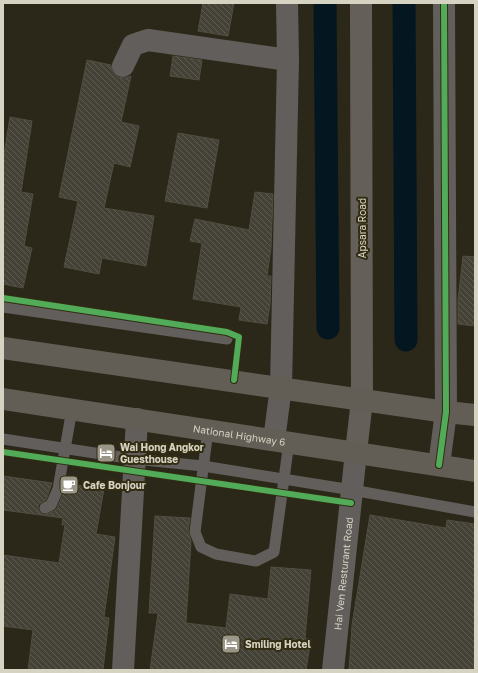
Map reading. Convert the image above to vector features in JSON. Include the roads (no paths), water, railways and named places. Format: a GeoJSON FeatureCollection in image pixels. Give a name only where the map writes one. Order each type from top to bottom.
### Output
{"type":"FeatureCollection","features":[{"type":"Feature","properties":{"kind":"main road","name":"Apsara Road"},"geometry":{"type":"LineString","coordinates":[[356,452],[362,400],[361,3]]}},
{"type":"Feature","properties":{"kind":"main road"},"geometry":{"type":"LineString","coordinates":[[3,348],[475,415]]}},
{"type":"Feature","properties":{"kind":"main road","name":"National Highway 6"},"geometry":{"type":"LineString","coordinates":[[3,399],[475,471]]}},
{"type":"Feature","properties":{"kind":"street"},"geometry":{"type":"LineString","coordinates":[[281,441],[288,60],[287,3]]}},
{"type":"Feature","properties":{"kind":"street"},"geometry":{"type":"LineString","coordinates":[[439,465],[446,412],[444,3]]}},
{"type":"Feature","properties":{"kind":"street"},"geometry":{"type":"LineString","coordinates":[[123,66],[133,45],[148,40],[288,60]]}},
{"type":"Feature","properties":{"kind":"street"},"geometry":{"type":"LineString","coordinates":[[123,670],[137,419]]}},
{"type":"Feature","properties":{"kind":"street","name":"Hai Ven Resturant Road"},"geometry":{"type":"LineString","coordinates":[[333,670],[356,452]]}},
{"type":"Feature","properties":{"kind":"lane"},"geometry":{"type":"LineString","coordinates":[[3,307],[227,339]]}},
{"type":"Feature","properties":{"kind":"lane"},"geometry":{"type":"LineString","coordinates":[[46,508],[51,505],[58,489],[72,409]]}},
{"type":"Feature","properties":{"kind":"lane"},"geometry":{"type":"LineString","coordinates":[[208,430],[195,532],[200,547],[216,554],[256,561],[274,552],[284,479],[281,441]]}},
{"type":"Feature","properties":{"kind":"lane"},"geometry":{"type":"LineString","coordinates":[[3,439],[134,459],[203,466],[475,512]]}},
{"type":"Feature","properties":{"kind":"waterway"},"geometry":{"type":"LineString","coordinates":[[325,3],[328,328]]}},
{"type":"Feature","properties":{"kind":"waterway"},"geometry":{"type":"LineString","coordinates":[[404,3],[406,340]]}},
{"type":"Feature","properties":{"kind":"place","name":"Wai Hong Angkor Guesthouse"},"geometry":{"type":"Point","coordinates":[106,453]}},
{"type":"Feature","properties":{"kind":"place","name":"Cafe Bonjour"},"geometry":{"type":"Point","coordinates":[69,485]}},
{"type":"Feature","properties":{"kind":"place","name":"Smiling Hotel"},"geometry":{"type":"Point","coordinates":[231,644]}}]}
